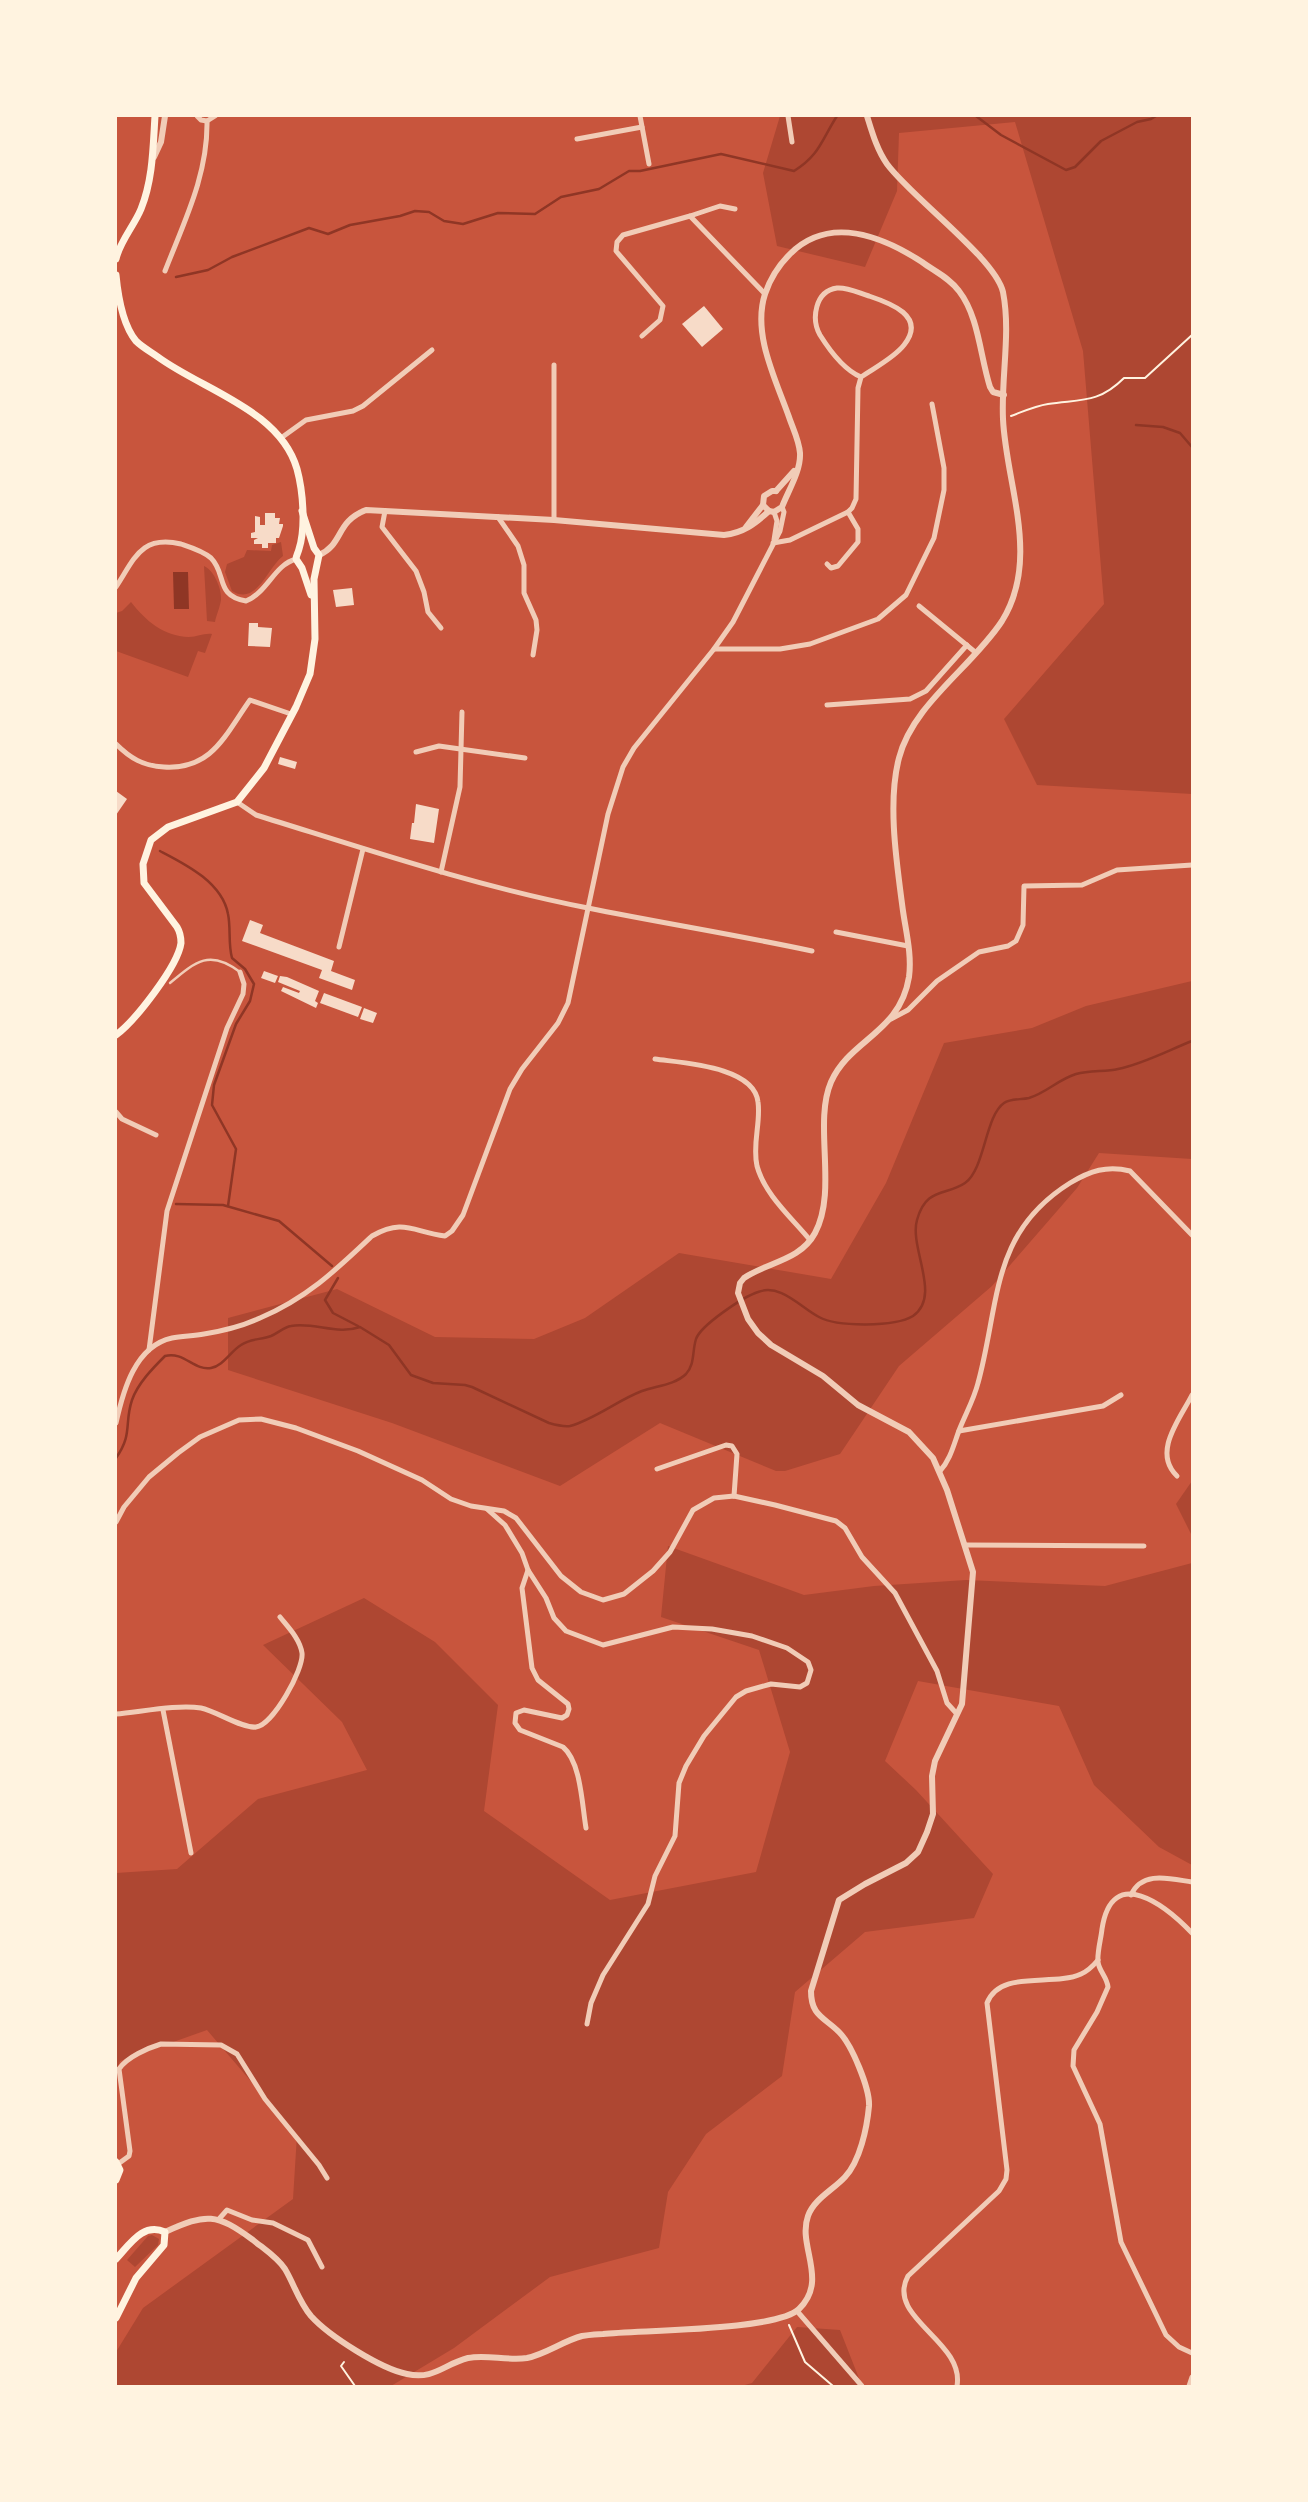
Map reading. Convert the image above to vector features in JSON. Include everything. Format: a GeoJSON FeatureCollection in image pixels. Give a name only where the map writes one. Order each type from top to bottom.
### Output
{"type":"FeatureCollection","features":[{"type":"Feature","properties":{"kind":"main road"},"geometry":{"type":"LineString","coordinates":[[116,259],[141,208],[153,158],[155,116]]}},
{"type":"Feature","properties":{"kind":"main road"},"geometry":{"type":"LineString","coordinates":[[116,275],[128,328],[137,342],[168,365],[264,420],[281,438],[296,468],[302,511],[314,548],[319,555],[313,603],[315,639],[310,671],[264,768],[237,802],[168,827],[151,840],[142,864],[144,883],[177,927],[180,947],[137,1016],[116,1035]]}},
{"type":"Feature","properties":{"kind":"main road"},"geometry":{"type":"LineString","coordinates":[[302,511],[296,559],[302,568],[313,603]]}},
{"type":"Feature","properties":{"kind":"main road"},"geometry":{"type":"LineString","coordinates":[[299,549],[306,546],[314,548]]}},
{"type":"Feature","properties":{"kind":"main road"},"geometry":{"type":"LineString","coordinates":[[302,568],[310,569],[316,565]]}},
{"type":"Feature","properties":{"kind":"main road"},"geometry":{"type":"LineString","coordinates":[[116,2180],[120,2171],[117,2163]]}},
{"type":"Feature","properties":{"kind":"main road"},"geometry":{"type":"LineString","coordinates":[[116,2259],[144,2230],[152,2228],[165,2232],[164,2245],[136,2278],[116,2318]]}},
{"type":"Feature","properties":{"kind":"street"},"geometry":{"type":"LineString","coordinates":[[153,158],[161,142],[165,116]]}},
{"type":"Feature","properties":{"kind":"street"},"geometry":{"type":"LineString","coordinates":[[197,116],[207,121],[215,116]]}},
{"type":"Feature","properties":{"kind":"street"},"geometry":{"type":"LineString","coordinates":[[640,116],[649,164]]}},
{"type":"Feature","properties":{"kind":"street"},"geometry":{"type":"LineString","coordinates":[[788,116],[792,142]]}},
{"type":"Feature","properties":{"kind":"street"},"geometry":{"type":"LineString","coordinates":[[867,116],[874,139],[886,163],[985,264],[1000,285],[1004,309],[1003,419],[1016,500],[1020,561],[1017,584],[1001,622],[912,726],[898,764],[895,806],[909,975],[905,993],[891,1019]]}},
{"type":"Feature","properties":{"kind":"street"},"geometry":{"type":"LineString","coordinates":[[165,271],[200,181],[206,149],[207,121]]}},
{"type":"Feature","properties":{"kind":"street"},"geometry":{"type":"LineString","coordinates":[[577,139],[642,127]]}},
{"type":"Feature","properties":{"kind":"street"},"geometry":{"type":"LineString","coordinates":[[642,336],[660,320],[663,306],[616,251],[617,242],[623,235],[720,206],[735,209]]}},
{"type":"Feature","properties":{"kind":"street"},"geometry":{"type":"LineString","coordinates":[[690,216],[765,294]]}},
{"type":"Feature","properties":{"kind":"street"},"geometry":{"type":"LineString","coordinates":[[116,1423],[130,1378],[149,1350],[172,1338],[203,1335],[241,1326],[285,1307],[319,1285],[382,1230],[402,1225],[442,1236],[452,1231],[463,1215],[510,1089],[558,1023],[568,1003],[608,814],[624,767],[635,748],[714,649],[749,594],[780,531],[784,498],[792,485],[800,456],[797,438],[767,355],[760,324],[765,294],[784,261],[796,248],[828,232],[859,233],[913,256],[952,283],[960,292],[972,317],[990,387],[1004,395]]}},
{"type":"Feature","properties":{"kind":"street"},"geometry":{"type":"LineString","coordinates":[[773,543],[790,540],[852,508],[856,499],[858,388],[861,377],[906,343],[911,329],[903,311],[894,304],[836,288],[824,295],[816,308],[815,322],[820,335],[842,364],[861,377]]}},
{"type":"Feature","properties":{"kind":"street"},"geometry":{"type":"LineString","coordinates":[[281,438],[306,420],[352,411],[363,406],[432,350]]}},
{"type":"Feature","properties":{"kind":"street"},"geometry":{"type":"LineString","coordinates":[[554,365],[554,520]]}},
{"type":"Feature","properties":{"kind":"street"},"geometry":{"type":"LineString","coordinates":[[714,649],[780,649],[810,644],[878,619],[899,602],[912,585],[934,538],[940,515],[944,468],[932,404]]}},
{"type":"Feature","properties":{"kind":"street"},"geometry":{"type":"LineString","coordinates":[[742,531],[763,505],[767,493],[776,491],[798,467]]}},
{"type":"Feature","properties":{"kind":"street"},"geometry":{"type":"LineString","coordinates":[[776,491],[784,498]]}},
{"type":"Feature","properties":{"kind":"street"},"geometry":{"type":"LineString","coordinates":[[763,505],[777,521],[773,543]]}},
{"type":"Feature","properties":{"kind":"street"},"geometry":{"type":"LineString","coordinates":[[319,555],[328,551],[348,520],[366,510],[655,527],[695,534],[724,535],[742,531],[782,508]]}},
{"type":"Feature","properties":{"kind":"street"},"geometry":{"type":"LineString","coordinates":[[385,511],[382,527],[415,571],[424,592],[428,612],[441,628]]}},
{"type":"Feature","properties":{"kind":"street"},"geometry":{"type":"LineString","coordinates":[[827,564],[831,568],[838,566],[858,541],[858,529],[848,512]]}},
{"type":"Feature","properties":{"kind":"street"},"geometry":{"type":"LineString","coordinates":[[498,517],[517,546],[524,565],[524,593],[536,620],[533,655]]}},
{"type":"Feature","properties":{"kind":"street"},"geometry":{"type":"LineString","coordinates":[[116,587],[139,551],[159,541],[190,547],[211,558],[223,587],[229,594],[246,601],[262,592],[286,563],[296,559]]}},
{"type":"Feature","properties":{"kind":"street"},"geometry":{"type":"LineString","coordinates":[[919,606],[975,652]]}},
{"type":"Feature","properties":{"kind":"street"},"geometry":{"type":"LineString","coordinates":[[827,705],[910,699],[918,696],[926,691],[967,645]]}},
{"type":"Feature","properties":{"kind":"street"},"geometry":{"type":"LineString","coordinates":[[116,744],[145,765],[186,767],[206,757],[250,700],[291,715]]}},
{"type":"Feature","properties":{"kind":"street"},"geometry":{"type":"LineString","coordinates":[[441,872],[459,793],[462,712]]}},
{"type":"Feature","properties":{"kind":"street"},"geometry":{"type":"LineString","coordinates":[[416,752],[439,746],[525,758]]}},
{"type":"Feature","properties":{"kind":"street"},"geometry":{"type":"LineString","coordinates":[[237,802],[256,815],[441,872],[588,908],[812,951]]}},
{"type":"Feature","properties":{"kind":"street"},"geometry":{"type":"LineString","coordinates":[[339,947],[363,849]]}},
{"type":"Feature","properties":{"kind":"street"},"geometry":{"type":"LineString","coordinates":[[165,2232],[200,2218],[219,2219],[232,2225],[277,2260],[292,2281],[302,2302],[326,2330],[364,2354],[408,2375],[434,2374],[468,2358],[529,2357],[580,2336],[655,2329],[711,2328],[786,2317],[797,2311],[806,2301],[813,2275],[807,2234],[809,2215],[852,2166],[869,2103],[867,2089],[848,2046],[839,2033],[815,2012],[811,2004],[811,1991],[838,1900],[906,1863],[918,1852],[933,1814],[932,1776],[935,1762],[957,1714],[964,1691],[973,1584],[966,1545],[940,1471],[928,1451],[909,1432],[858,1405],[823,1376],[771,1345],[748,1319],[738,1293],[740,1283],[744,1278],[797,1253],[810,1240],[820,1222],[823,1209],[826,1110],[831,1082],[852,1055],[891,1019],[908,1010],[937,981],[979,952],[1008,946],[1016,941],[1023,925],[1024,886],[1082,885],[1118,870],[1192,865]]}},
{"type":"Feature","properties":{"kind":"street"},"geometry":{"type":"LineString","coordinates":[[836,932],[908,946]]}},
{"type":"Feature","properties":{"kind":"street"},"geometry":{"type":"LineString","coordinates":[[149,1350],[167,1211],[227,1028],[244,990],[240,972]]}},
{"type":"Feature","properties":{"kind":"street"},"geometry":{"type":"LineString","coordinates":[[655,1059],[704,1065],[733,1074],[749,1084],[758,1102],[755,1148],[757,1167],[772,1195],[810,1240]]}},
{"type":"Feature","properties":{"kind":"street"},"geometry":{"type":"LineString","coordinates":[[116,1112],[125,1121],[156,1135]]}},
{"type":"Feature","properties":{"kind":"street"},"geometry":{"type":"LineString","coordinates":[[940,1471],[949,1459],[978,1384],[999,1281],[1008,1252],[1032,1214],[1057,1192],[1085,1174],[1101,1168],[1130,1171],[1192,1235]]}},
{"type":"Feature","properties":{"kind":"street"},"geometry":{"type":"LineString","coordinates":[[959,1431],[1103,1406],[1121,1395]]}},
{"type":"Feature","properties":{"kind":"street"},"geometry":{"type":"LineString","coordinates":[[1177,1476],[1167,1463],[1166,1448],[1192,1395]]}},
{"type":"Feature","properties":{"kind":"street"},"geometry":{"type":"LineString","coordinates":[[116,1522],[124,1507],[149,1477],[200,1437],[239,1420],[261,1419],[328,1439],[422,1480],[451,1499],[471,1506],[505,1511],[516,1518],[561,1576],[581,1592],[603,1600],[624,1594],[653,1572],[670,1552],[694,1510],[714,1498],[734,1496],[836,1521],[845,1528],[862,1557],[895,1593],[937,1671],[947,1703],[957,1714]]}},
{"type":"Feature","properties":{"kind":"street"},"geometry":{"type":"LineString","coordinates":[[657,1469],[726,1445],[732,1446],[737,1454],[734,1496]]}},
{"type":"Feature","properties":{"kind":"street"},"geometry":{"type":"LineString","coordinates":[[486,1508],[505,1525],[546,1598],[554,1618],[566,1631],[603,1645],[673,1627],[712,1629],[752,1636],[787,1648],[808,1662],[811,1670],[807,1683],[800,1687],[771,1684],[746,1690],[736,1697],[704,1736],[679,1783],[675,1836],[655,1876],[648,1904],[604,1975],[591,2003],[587,2024]]}},
{"type":"Feature","properties":{"kind":"street"},"geometry":{"type":"LineString","coordinates":[[966,1545],[1144,1546]]}},
{"type":"Feature","properties":{"kind":"street"},"geometry":{"type":"LineString","coordinates":[[528,1570],[522,1588],[532,1668],[538,1680],[568,1704],[569,1709],[567,1715],[562,1718],[524,1710],[516,1713],[515,1723],[520,1730],[563,1747],[568,1752],[576,1769],[586,1828]]}},
{"type":"Feature","properties":{"kind":"street"},"geometry":{"type":"LineString","coordinates":[[116,1714],[200,1708],[247,1726],[255,1728],[263,1725],[299,1673],[302,1661],[300,1644],[280,1617]]}},
{"type":"Feature","properties":{"kind":"street"},"geometry":{"type":"LineString","coordinates":[[163,1710],[191,1853]]}},
{"type":"Feature","properties":{"kind":"street"},"geometry":{"type":"LineString","coordinates":[[1131,1895],[1141,1881],[1151,1878],[1192,1882]]}},
{"type":"Feature","properties":{"kind":"street"},"geometry":{"type":"LineString","coordinates":[[1192,1933],[1161,1904],[1131,1895],[1118,1896],[1111,1901],[1104,1914],[1098,1960],[1108,1987],[1097,2012],[1074,2050],[1073,2066],[1100,2124],[1121,2242],[1166,2335],[1179,2347],[1192,2353]]}},
{"type":"Feature","properties":{"kind":"street"},"geometry":{"type":"LineString","coordinates":[[957,2386],[958,2375],[953,2360],[946,2348],[918,2322],[905,2300],[903,2288],[908,2276],[999,2191],[1006,2179],[987,2003],[993,1991],[1005,1984],[1072,1977],[1090,1969],[1098,1960]]}},
{"type":"Feature","properties":{"kind":"street"},"geometry":{"type":"LineString","coordinates":[[117,2163],[129,2156],[130,2151],[120,2069],[123,2064],[161,2044],[221,2045],[237,2054],[244,2062],[265,2099],[327,2178]]}},
{"type":"Feature","properties":{"kind":"street"},"geometry":{"type":"LineString","coordinates":[[219,2219],[227,2210],[253,2220],[273,2223],[308,2240],[322,2267]]}},
{"type":"Feature","properties":{"kind":"street"},"geometry":{"type":"LineString","coordinates":[[797,2311],[862,2386]]}},
{"type":"Feature","properties":{"kind":"street"},"geometry":{"type":"LineString","coordinates":[[1189,2386],[1192,2377]]}},
{"type":"Feature","properties":{"kind":"lane"},"geometry":{"type":"LineString","coordinates":[[170,983],[189,966],[202,960],[228,962],[240,972]]}},
{"type":"Feature","properties":{"kind":"path"},"geometry":{"type":"LineString","coordinates":[[1003,419],[1046,404],[1077,402],[1091,398],[1111,391],[1124,378],[1145,378],[1192,335]]}},
{"type":"Feature","properties":{"kind":"path"},"geometry":{"type":"LineString","coordinates":[[786,2317],[805,2362],[833,2386]]}},
{"type":"Feature","properties":{"kind":"path"},"geometry":{"type":"LineString","coordinates":[[344,2362],[341,2366],[355,2386]]}},
{"type":"Feature","properties":{"kind":"shaded area"},"geometry":{"type":"Polygon","coordinates":[[[780,116],[1192,116],[1192,794],[1037,785],[1004,719],[1104,604],[1083,351],[1015,122],[899,133],[897,191],[865,267],[777,246],[763,173],[780,116]]]}},
{"type":"Feature","properties":{"kind":"shaded area"},"geometry":{"type":"Polygon","coordinates":[[[281,542],[283,556],[255,590],[248,594],[232,591],[225,572],[227,564],[244,557],[247,550],[271,551],[272,545],[281,542]]]}},
{"type":"Feature","properties":{"kind":"shaded area"},"geometry":{"type":"Polygon","coordinates":[[[204,566],[217,580],[220,591],[221,600],[215,622],[207,621],[204,566]]]}},
{"type":"Feature","properties":{"kind":"shaded area"},"geometry":{"type":"Polygon","coordinates":[[[173,572],[188,572],[189,609],[174,609],[173,572]]]}},
{"type":"Feature","properties":{"kind":"shaded area"},"geometry":{"type":"Polygon","coordinates":[[[131,602],[149,621],[171,634],[189,637],[212,634],[205,653],[198,651],[188,677],[116,651],[116,613],[131,602]]]}},
{"type":"Feature","properties":{"kind":"shaded area"},"geometry":{"type":"Polygon","coordinates":[[[1192,981],[1192,1159],[1099,1153],[1077,1188],[992,1286],[899,1366],[840,1454],[785,1471],[776,1471],[660,1423],[560,1486],[392,1423],[228,1370],[228,1318],[337,1289],[435,1337],[534,1339],[585,1318],[679,1253],[831,1279],[886,1183],[944,1043],[1032,1028],[1086,1006],[1192,981]]]}},
{"type":"Feature","properties":{"kind":"shaded area"},"geometry":{"type":"Polygon","coordinates":[[[1192,1481],[1192,1536],[1176,1504],[1192,1481]]]}},
{"type":"Feature","properties":{"kind":"shaded area"},"geometry":{"type":"Polygon","coordinates":[[[668,1546],[804,1595],[874,1586],[966,1580],[1105,1586],[1192,1563],[1192,1865],[1159,1847],[1094,1785],[1059,1706],[918,1681],[885,1761],[916,1790],[993,1874],[974,1918],[865,1932],[795,1992],[782,2076],[706,2134],[668,2192],[659,2248],[550,2277],[454,2348],[391,2386],[116,2386],[116,2352],[143,2308],[293,2199],[297,2135],[207,2030],[120,2061],[116,2072],[116,1873],[177,1869],[258,1799],[367,1770],[342,1722],[263,1645],[364,1598],[435,1642],[498,1705],[484,1811],[610,1900],[756,1872],[790,1752],[759,1650],[661,1617],[668,1546]]]}},
{"type":"Feature","properties":{"kind":"shaded area"},"geometry":{"type":"Polygon","coordinates":[[[148,2236],[159,2239],[158,2245],[135,2267],[127,2260],[148,2236]]]}},
{"type":"Feature","properties":{"kind":"shaded area"},"geometry":{"type":"Polygon","coordinates":[[[797,2327],[840,2330],[862,2386],[741,2386],[752,2383],[797,2327]]]}},
{"type":"Feature","properties":{"kind":"building"},"geometry":{"type":"Polygon","coordinates":[[[704,306],[723,329],[702,347],[682,324],[704,306]]]}},
{"type":"Feature","properties":{"kind":"building"},"geometry":{"type":"Polygon","coordinates":[[[265,513],[275,513],[275,518],[280,518],[279,524],[283,526],[276,543],[268,543],[268,548],[262,548],[262,544],[254,544],[254,540],[258,538],[251,538],[251,533],[255,532],[255,516],[260,517],[260,525],[265,525],[265,513]]]}},
{"type":"Feature","properties":{"kind":"building"},"geometry":{"type":"Polygon","coordinates":[[[352,588],[354,605],[336,607],[333,590],[352,588]]]}},
{"type":"Feature","properties":{"kind":"building"},"geometry":{"type":"Polygon","coordinates":[[[249,623],[272,628],[270,647],[248,646],[249,623]]]}},
{"type":"Feature","properties":{"kind":"building"},"geometry":{"type":"Polygon","coordinates":[[[280,757],[297,762],[295,769],[278,764],[280,757]]]}},
{"type":"Feature","properties":{"kind":"building"},"geometry":{"type":"Polygon","coordinates":[[[116,791],[127,799],[116,815],[116,791]]]}},
{"type":"Feature","properties":{"kind":"building"},"geometry":{"type":"Polygon","coordinates":[[[416,804],[439,809],[434,843],[410,839],[416,804]]]}},
{"type":"Feature","properties":{"kind":"building"},"geometry":{"type":"Polygon","coordinates":[[[250,920],[263,925],[260,933],[334,961],[331,971],[355,980],[352,990],[319,978],[322,970],[242,941],[250,920]]]}},
{"type":"Feature","properties":{"kind":"building"},"geometry":{"type":"Polygon","coordinates":[[[264,971],[278,976],[275,983],[261,978],[264,971]]]}},
{"type":"Feature","properties":{"kind":"building"},"geometry":{"type":"Polygon","coordinates":[[[280,976],[319,991],[315,1001],[318,1003],[316,1008],[281,991],[283,987],[299,993],[300,991],[278,982],[280,976]]]}},
{"type":"Feature","properties":{"kind":"building"},"geometry":{"type":"Polygon","coordinates":[[[324,993],[362,1007],[358,1017],[320,1003],[324,993]]]}},
{"type":"Feature","properties":{"kind":"building"},"geometry":{"type":"Polygon","coordinates":[[[364,1008],[377,1013],[373,1023],[360,1019],[364,1008]]]}},
{"type":"Feature","properties":{"kind":"waterway"},"geometry":{"type":"LineString","coordinates":[[176,277],[208,270],[232,257],[309,228],[328,234],[350,225],[415,211],[429,212],[444,221],[463,224],[498,213],[535,214],[561,197],[599,189],[629,171],[721,154],[794,171],[815,153],[837,116]]}},
{"type":"Feature","properties":{"kind":"waterway"},"geometry":{"type":"LineString","coordinates":[[976,116],[1001,135],[1066,170],[1075,167],[1101,141],[1137,122],[1156,116]]}},
{"type":"Feature","properties":{"kind":"waterway"},"geometry":{"type":"LineString","coordinates":[[1136,425],[1163,427],[1180,433],[1192,447]]}},
{"type":"Feature","properties":{"kind":"waterway"},"geometry":{"type":"LineString","coordinates":[[160,851],[201,875],[218,892],[228,914],[232,958],[245,969],[254,984],[250,1001],[236,1024],[214,1085],[212,1105],[236,1149],[228,1206]]}},
{"type":"Feature","properties":{"kind":"waterway"},"geometry":{"type":"LineString","coordinates":[[116,1458],[125,1442],[135,1394],[146,1376],[165,1356],[178,1356],[199,1367],[211,1368],[245,1343],[271,1336],[291,1326],[343,1330],[360,1327],[389,1345],[411,1375],[433,1383],[472,1387],[549,1423],[567,1426],[588,1419],[647,1389],[681,1378],[691,1366],[699,1333],[723,1312],[758,1292],[766,1290],[783,1294],[819,1317],[839,1323],[880,1324],[905,1320],[921,1307],[925,1296],[916,1231],[921,1209],[931,1197],[958,1187],[972,1176],[993,1119],[1004,1103],[1035,1096],[1076,1074],[1127,1067],[1192,1041]]}},
{"type":"Feature","properties":{"kind":"waterway"},"geometry":{"type":"LineString","coordinates":[[176,1204],[223,1205],[279,1221],[332,1266]]}},
{"type":"Feature","properties":{"kind":"waterway"},"geometry":{"type":"LineString","coordinates":[[338,1278],[325,1300],[333,1313],[358,1326]]}}]}
